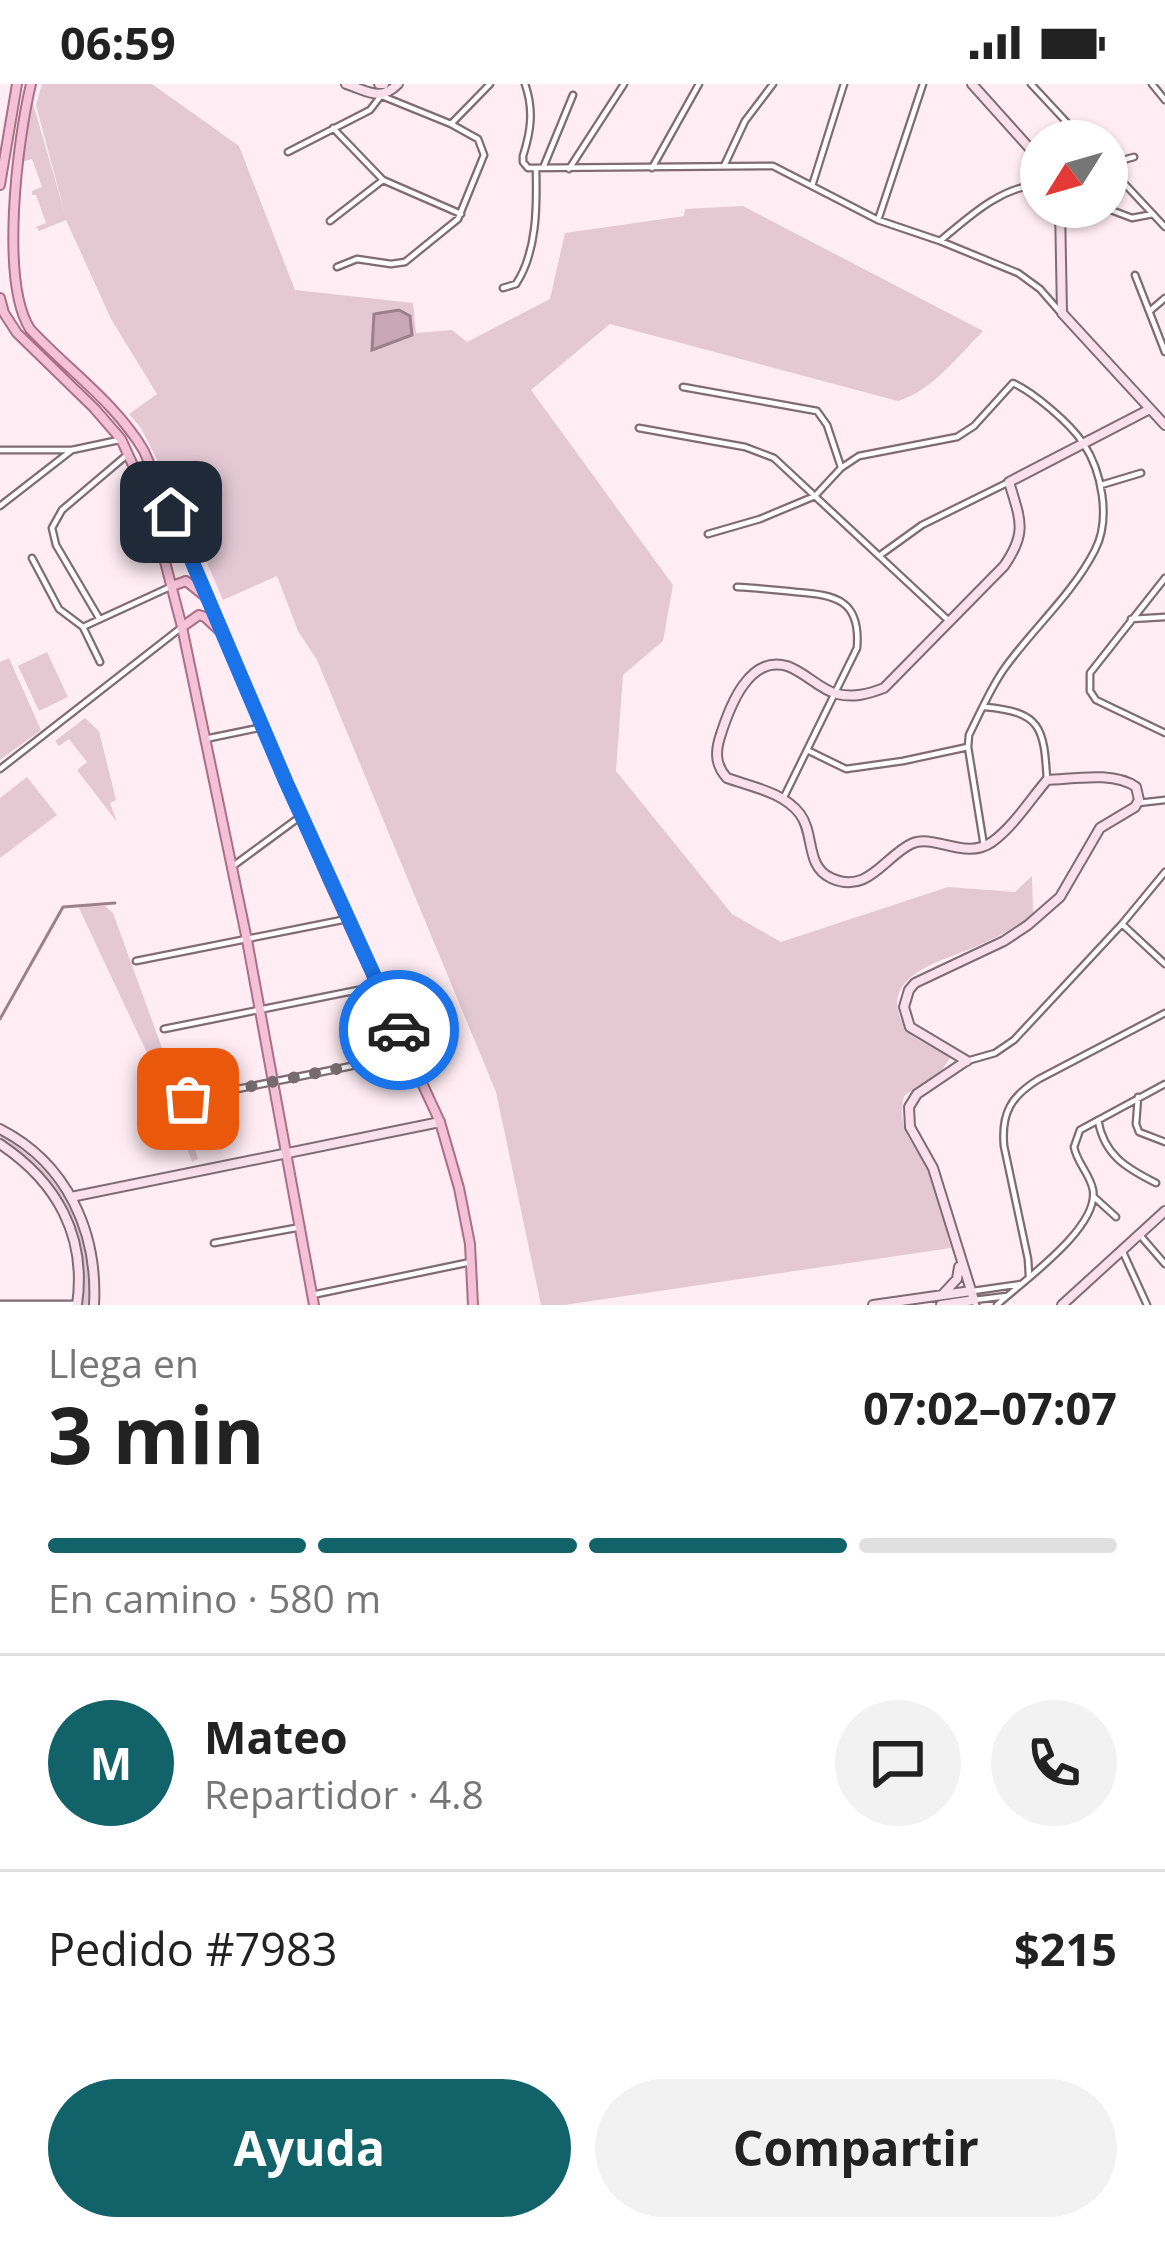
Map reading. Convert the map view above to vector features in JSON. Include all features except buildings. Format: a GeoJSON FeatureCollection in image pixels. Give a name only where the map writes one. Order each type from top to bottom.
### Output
{"type":"FeatureCollection","features":[{"type":"Feature","properties":{"kind":"main road"},"geometry":{"type":"LineString","coordinates":[[0,185],[17,84]]}},
{"type":"Feature","properties":{"kind":"main road"},"geometry":{"type":"LineString","coordinates":[[31,84],[10,192],[9,285],[16,310],[117,412],[144,451],[301,816],[440,1122],[459,1188],[473,1305]]}},
{"type":"Feature","properties":{"kind":"main road"},"geometry":{"type":"LineString","coordinates":[[0,298],[2,312],[22,339],[121,440],[146,501],[182,627],[247,940],[313,1300]]}},
{"type":"Feature","properties":{"kind":"main road"},"geometry":{"type":"LineString","coordinates":[[2,312],[16,310]]}},
{"type":"Feature","properties":{"kind":"main road"},"geometry":{"type":"LineString","coordinates":[[172,586],[191,583],[210,601]]}},
{"type":"Feature","properties":{"kind":"main road"},"geometry":{"type":"LineString","coordinates":[[182,627],[199,615],[225,637]]}},
{"type":"Feature","properties":{"kind":"street"},"geometry":{"type":"LineString","coordinates":[[338,267],[357,259],[405,262],[461,214],[484,155],[478,139],[451,124],[346,84]]}},
{"type":"Feature","properties":{"kind":"street"},"geometry":{"type":"LineString","coordinates":[[380,95],[381,84]]}},
{"type":"Feature","properties":{"kind":"street"},"geometry":{"type":"LineString","coordinates":[[288,152],[370,110],[380,95],[398,84]]}},
{"type":"Feature","properties":{"kind":"street"},"geometry":{"type":"LineString","coordinates":[[451,124],[490,84]]}},
{"type":"Feature","properties":{"kind":"street"},"geometry":{"type":"LineString","coordinates":[[525,84],[532,122],[524,166],[539,170],[773,166],[878,220],[1018,273],[1040,289],[1165,425]]}},
{"type":"Feature","properties":{"kind":"street"},"geometry":{"type":"LineString","coordinates":[[569,169],[624,84]]}},
{"type":"Feature","properties":{"kind":"street"},"geometry":{"type":"LineString","coordinates":[[652,168],[699,84]]}},
{"type":"Feature","properties":{"kind":"street"},"geometry":{"type":"LineString","coordinates":[[724,166],[745,121],[773,84]]}},
{"type":"Feature","properties":{"kind":"street"},"geometry":{"type":"LineString","coordinates":[[812,186],[844,84]]}},
{"type":"Feature","properties":{"kind":"street"},"geometry":{"type":"LineString","coordinates":[[878,220],[923,84]]}},
{"type":"Feature","properties":{"kind":"street"},"geometry":{"type":"LineString","coordinates":[[972,84],[1020,137]]}},
{"type":"Feature","properties":{"kind":"street"},"geometry":{"type":"LineString","coordinates":[[1030,84],[1064,120]]}},
{"type":"Feature","properties":{"kind":"street"},"geometry":{"type":"LineString","coordinates":[[1152,84],[1165,100]]}},
{"type":"Feature","properties":{"kind":"street"},"geometry":{"type":"LineString","coordinates":[[503,289],[516,284],[526,265],[539,170],[573,95]]}},
{"type":"Feature","properties":{"kind":"street"},"geometry":{"type":"LineString","coordinates":[[333,128],[383,180],[461,214]]}},
{"type":"Feature","properties":{"kind":"street"},"geometry":{"type":"LineString","coordinates":[[1128,159],[1134,158]]}},
{"type":"Feature","properties":{"kind":"street"},"geometry":{"type":"LineString","coordinates":[[330,220],[383,180]]}},
{"type":"Feature","properties":{"kind":"street"},"geometry":{"type":"LineString","coordinates":[[940,241],[977,210],[1020,186]]}},
{"type":"Feature","properties":{"kind":"street"},"geometry":{"type":"LineString","coordinates":[[1128,187],[1165,227]]}},
{"type":"Feature","properties":{"kind":"street"},"geometry":{"type":"LineString","coordinates":[[1128,216],[1153,214]]}},
{"type":"Feature","properties":{"kind":"street"},"geometry":{"type":"LineString","coordinates":[[1060,228],[1062,314]]}},
{"type":"Feature","properties":{"kind":"street"},"geometry":{"type":"LineString","coordinates":[[1135,274],[1165,352]]}},
{"type":"Feature","properties":{"kind":"street"},"geometry":{"type":"LineString","coordinates":[[1149,312],[1165,298]]}},
{"type":"Feature","properties":{"kind":"street"},"geometry":{"type":"LineString","coordinates":[[708,534],[815,496],[841,468],[868,453],[957,437],[974,426],[1012,382],[1068,425],[1084,444],[1100,485],[1101,533],[1072,586],[1004,670],[968,735],[984,846]]}},
{"type":"Feature","properties":{"kind":"street"},"geometry":{"type":"LineString","coordinates":[[683,387],[817,411],[827,425],[841,468]]}},
{"type":"Feature","properties":{"kind":"street"},"geometry":{"type":"LineString","coordinates":[[878,556],[922,525],[1150,409]]}},
{"type":"Feature","properties":{"kind":"street"},"geometry":{"type":"LineString","coordinates":[[639,428],[764,452],[950,622]]}},
{"type":"Feature","properties":{"kind":"street"},"geometry":{"type":"LineString","coordinates":[[0,450],[72,449],[121,440],[133,433]]}},
{"type":"Feature","properties":{"kind":"street"},"geometry":{"type":"LineString","coordinates":[[0,506],[72,449]]}},
{"type":"Feature","properties":{"kind":"street"},"geometry":{"type":"LineString","coordinates":[[99,618],[56,544],[52,528],[62,510],[128,454]]}},
{"type":"Feature","properties":{"kind":"street"},"geometry":{"type":"LineString","coordinates":[[1100,485],[1142,473]]}},
{"type":"Feature","properties":{"kind":"street"},"geometry":{"type":"LineString","coordinates":[[983,707],[1012,710],[1034,722],[1043,738],[1046,780],[1004,831],[984,846],[960,849],[912,844],[864,880],[838,880],[820,870],[801,815],[783,798],[727,778],[716,761],[719,737],[742,687],[760,668],[781,664],[836,694],[862,696],[884,688],[1004,566],[1016,548],[1021,521],[1009,482]]}},
{"type":"Feature","properties":{"kind":"street"},"geometry":{"type":"LineString","coordinates":[[32,558],[59,609],[82,627],[100,662]]}},
{"type":"Feature","properties":{"kind":"street"},"geometry":{"type":"LineString","coordinates":[[1165,578],[1090,673],[1090,691],[1096,700],[1165,733]]}},
{"type":"Feature","properties":{"kind":"street"},"geometry":{"type":"LineString","coordinates":[[82,627],[172,586]]}},
{"type":"Feature","properties":{"kind":"street"},"geometry":{"type":"LineString","coordinates":[[737,586],[826,595],[845,603],[856,623],[857,648],[783,798]]}},
{"type":"Feature","properties":{"kind":"street"},"geometry":{"type":"LineString","coordinates":[[1131,619],[1165,617]]}},
{"type":"Feature","properties":{"kind":"street"},"geometry":{"type":"LineString","coordinates":[[0,769],[182,627]]}},
{"type":"Feature","properties":{"kind":"street"},"geometry":{"type":"LineString","coordinates":[[205,739],[262,727]]}},
{"type":"Feature","properties":{"kind":"street"},"geometry":{"type":"LineString","coordinates":[[807,750],[846,769],[968,747]]}},
{"type":"Feature","properties":{"kind":"street"},"geometry":{"type":"LineString","coordinates":[[1046,780],[1124,780],[1136,787],[1138,803]]}},
{"type":"Feature","properties":{"kind":"street"},"geometry":{"type":"LineString","coordinates":[[967,1061],[910,1027],[904,1007],[909,990],[922,977],[1028,926],[1060,896],[1100,828],[1138,803],[1165,800]]}},
{"type":"Feature","properties":{"kind":"street"},"geometry":{"type":"LineString","coordinates":[[232,867],[301,816]]}},
{"type":"Feature","properties":{"kind":"street"},"geometry":{"type":"LineString","coordinates":[[973,1299],[933,1168],[910,1127],[912,1099],[944,1073],[995,1053],[1014,1040],[1165,872]]}},
{"type":"Feature","properties":{"kind":"street"},"geometry":{"type":"LineString","coordinates":[[136,961],[347,919]]}},
{"type":"Feature","properties":{"kind":"street"},"geometry":{"type":"LineString","coordinates":[[1122,924],[1165,964]]}},
{"type":"Feature","properties":{"kind":"street"},"geometry":{"type":"LineString","coordinates":[[164,1028],[378,986]]}},
{"type":"Feature","properties":{"kind":"street"},"geometry":{"type":"LineString","coordinates":[[1029,1276],[1004,1146],[1008,1106],[1025,1088],[1165,1013]]}},
{"type":"Feature","properties":{"kind":"street"},"geometry":{"type":"LineString","coordinates":[[188,1099],[410,1054]]}},
{"type":"Feature","properties":{"kind":"street"},"geometry":{"type":"LineString","coordinates":[[997,1305],[1076,1233],[1090,1211],[1093,1196],[1076,1156],[1076,1136],[1098,1118],[1165,1084]]}},
{"type":"Feature","properties":{"kind":"street"},"geometry":{"type":"LineString","coordinates":[[1138,1096],[1139,1132],[1165,1142]]}},
{"type":"Feature","properties":{"kind":"street"},"geometry":{"type":"LineString","coordinates":[[1098,1118],[1103,1141],[1118,1162],[1156,1183]]}},
{"type":"Feature","properties":{"kind":"street"},"geometry":{"type":"LineString","coordinates":[[71,1197],[440,1122]]}},
{"type":"Feature","properties":{"kind":"street"},"geometry":{"type":"LineString","coordinates":[[0,1129],[37,1153],[71,1197],[92,1254],[94,1305]]}},
{"type":"Feature","properties":{"kind":"street"},"geometry":{"type":"LineString","coordinates":[[0,1144],[28,1165],[69,1223],[80,1268],[77,1305],[0,1304]]}},
{"type":"Feature","properties":{"kind":"street"},"geometry":{"type":"LineString","coordinates":[[1093,1196],[1116,1217]]}},
{"type":"Feature","properties":{"kind":"street"},"geometry":{"type":"LineString","coordinates":[[1062,1305],[1165,1211]]}},
{"type":"Feature","properties":{"kind":"street"},"geometry":{"type":"LineString","coordinates":[[214,1243],[301,1227]]}},
{"type":"Feature","properties":{"kind":"street"},"geometry":{"type":"LineString","coordinates":[[1139,1234],[1165,1264]]}},
{"type":"Feature","properties":{"kind":"street"},"geometry":{"type":"LineString","coordinates":[[1122,1250],[1148,1305]]}},
{"type":"Feature","properties":{"kind":"street"},"geometry":{"type":"LineString","coordinates":[[941,1300],[958,1275],[958,1253]]}},
{"type":"Feature","properties":{"kind":"street"},"geometry":{"type":"LineString","coordinates":[[313,1300],[471,1262]]}},
{"type":"Feature","properties":{"kind":"street"},"geometry":{"type":"LineString","coordinates":[[973,1299],[1021,1283]]}},
{"type":"Feature","properties":{"kind":"street"},"geometry":{"type":"LineString","coordinates":[[873,1305],[1006,1296]]}},
{"type":"Feature","properties":{"kind":"shaded area"},"geometry":{"type":"Polygon","coordinates":[[[42,84],[152,84],[239,146],[295,290],[413,303],[416,333],[452,330],[467,342],[550,299],[565,233],[684,216],[685,209],[743,206],[983,331],[934,381],[898,401],[610,324],[531,390],[673,585],[663,641],[623,675],[616,771],[732,914],[781,942],[948,887],[1015,892],[1032,876],[1033,914],[998,936],[917,973],[899,995],[898,1009],[908,1032],[950,1058],[942,1070],[904,1096],[902,1120],[933,1184],[951,1248],[541,1305],[496,1092],[317,660],[298,631],[277,576],[223,600],[141,428],[129,414],[157,394],[111,319],[66,220],[39,231],[36,227],[46,223],[32,191],[42,187],[32,159],[22,162],[32,100],[65,214],[36,105],[42,84]]]}},
{"type":"Feature","properties":{"kind":"shaded area"},"geometry":{"type":"Polygon","coordinates":[[[399,310],[410,316],[412,335],[372,350],[374,314],[399,310]]]}},
{"type":"Feature","properties":{"kind":"shaded area"},"geometry":{"type":"Polygon","coordinates":[[[47,652],[68,697],[39,711],[18,666],[47,652]]]}},
{"type":"Feature","properties":{"kind":"shaded area"},"geometry":{"type":"Polygon","coordinates":[[[9,658],[41,730],[0,760],[0,662],[9,658]]]}},
{"type":"Feature","properties":{"kind":"shaded area"},"geometry":{"type":"Polygon","coordinates":[[[85,718],[99,731],[117,822],[77,770],[87,762],[69,739],[59,746],[55,741],[85,718]]]}},
{"type":"Feature","properties":{"kind":"shaded area"},"geometry":{"type":"Polygon","coordinates":[[[27,777],[57,815],[0,858],[0,798],[27,777]]]}},
{"type":"Feature","properties":{"kind":"shaded area"},"geometry":{"type":"Polygon","coordinates":[[[78,906],[105,906],[113,913],[178,1092],[198,1159],[192,1162],[160,1074],[78,906]]]}},
{"type":"Feature","properties":{"kind":"shaded area"},"geometry":{"type":"Polygon","coordinates":[[[0,1134],[40,1167],[70,1206],[88,1253],[90,1305],[81,1305],[78,1249],[41,1177],[0,1142],[0,1134]]]}},
{"type":"Feature","properties":{"kind":"waterway"},"geometry":{"type":"LineString","coordinates":[[0,1019],[63,907],[115,903]]}},
{"type":"Feature","properties":{"kind":"way so far"},"geometry":{"type":"LineString","coordinates":[[188,1099],[410,1054],[399,1030]]}},
{"type":"Feature","properties":{"kind":"route"},"geometry":{"type":"LineString","coordinates":[[171,512],[328,879],[399,1030]]}}]}
